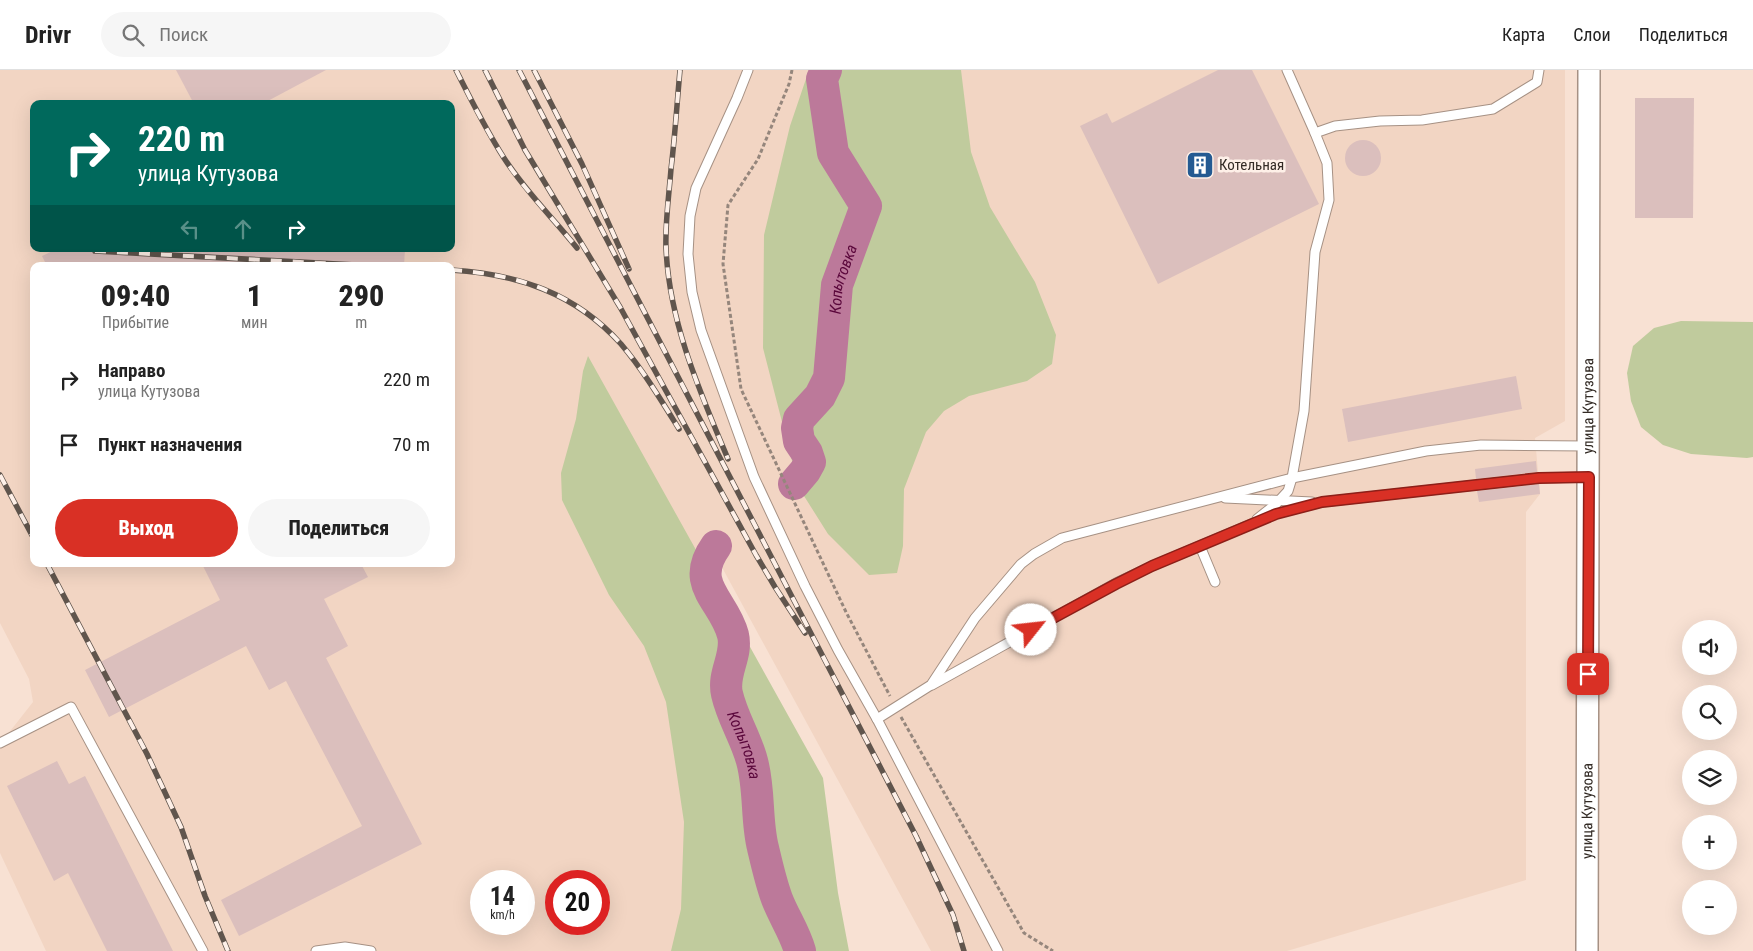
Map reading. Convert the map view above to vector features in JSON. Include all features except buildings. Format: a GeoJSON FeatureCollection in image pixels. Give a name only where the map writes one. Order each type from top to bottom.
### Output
{"type":"FeatureCollection","features":[{"type":"Feature","properties":{"kind":"street","name":"улица Кутузова"},"geometry":{"type":"LineString","coordinates":[[1587,951],[1589,70]]}},
{"type":"Feature","properties":{"kind":"lane"},"geometry":{"type":"LineString","coordinates":[[748,70],[696,188],[690,216],[688,254],[692,292],[702,330],[754,477],[805,586],[838,650],[877,718],[998,951]]}},
{"type":"Feature","properties":{"kind":"lane"},"geometry":{"type":"LineString","coordinates":[[1249,525],[1288,491],[1292,478],[1304,411],[1315,252],[1329,200],[1327,163],[1288,70]]}},
{"type":"Feature","properties":{"kind":"lane"},"geometry":{"type":"LineString","coordinates":[[1315,132],[1335,126],[1380,121],[1422,120],[1494,109],[1537,82],[1539,70]]}},
{"type":"Feature","properties":{"kind":"lane"},"geometry":{"type":"LineString","coordinates":[[931,685],[975,618],[1021,564],[1047,545],[1070,536],[1292,478],[1426,452],[1462,447],[1499,445],[1535,447],[1588,446]]}},
{"type":"Feature","properties":{"kind":"lane"},"geometry":{"type":"LineString","coordinates":[[877,718],[931,685],[1116,584],[1152,566],[1276,514],[1322,502],[1539,478],[1589,477]]}},
{"type":"Feature","properties":{"kind":"lane"},"geometry":{"type":"LineString","coordinates":[[1216,498],[1322,502]]}},
{"type":"Feature","properties":{"kind":"lane"},"geometry":{"type":"LineString","coordinates":[[1200,546],[1215,582]]}},
{"type":"Feature","properties":{"kind":"lane"},"geometry":{"type":"LineString","coordinates":[[0,743],[71,707],[203,951]]}},
{"type":"Feature","properties":{"kind":"lane"},"geometry":{"type":"LineString","coordinates":[[316,951],[345,947],[371,951]]}},
{"type":"Feature","properties":{"kind":"path"},"geometry":{"type":"LineString","coordinates":[[792,70],[758,159],[728,205],[723,264],[741,388],[846,612],[896,707],[1024,933],[1054,951]]}},
{"type":"Feature","properties":{"kind":"shaded area"},"geometry":{"type":"Polygon","coordinates":[[[0,70],[1565,70],[1565,421],[1535,438],[1540,494],[1526,512],[1526,880],[1287,951],[931,951],[718,560],[730,951],[46,951],[0,853],[0,744],[33,702],[29,679],[0,623],[0,70]]]}},
{"type":"Feature","properties":{"kind":"green space"},"geometry":{"type":"Polygon","coordinates":[[[809,70],[961,70],[971,152],[990,207],[1035,282],[1056,335],[1052,364],[1027,381],[969,396],[944,411],[926,432],[904,489],[903,546],[897,573],[869,575],[828,534],[799,488],[763,348],[764,235],[790,126],[809,70]]]}},
{"type":"Feature","properties":{"kind":"green space"},"geometry":{"type":"Polygon","coordinates":[[[1681,321],[1753,322],[1753,457],[1691,454],[1663,445],[1641,427],[1631,401],[1627,373],[1633,346],[1654,328],[1681,321]]]}},
{"type":"Feature","properties":{"kind":"green space"},"geometry":{"type":"Polygon","coordinates":[[[588,356],[823,778],[838,893],[849,951],[671,951],[681,909],[684,822],[666,702],[644,646],[609,595],[562,500],[561,473],[576,419],[583,371],[588,356]]]}},
{"type":"Feature","properties":{"kind":"waterway","name":"Копытовка"},"geometry":{"type":"LineString","coordinates":[[794,484],[810,462],[807,453],[799,441],[797,428],[799,419],[820,396],[829,378],[837,285],[866,206],[833,153],[822,79],[826,70]]}},
{"type":"Feature","properties":{"kind":"waterway","name":"Копытовка"},"geometry":{"type":"LineString","coordinates":[[716,546],[708,560],[706,571],[707,582],[711,592],[729,623],[733,635],[734,643],[726,686],[727,694],[752,761],[756,783],[759,827],[771,880],[777,899],[800,951]]}},
{"type":"Feature","properties":{"kind":"railway"},"geometry":{"type":"LineString","coordinates":[[456,70],[485,126],[512,170],[577,248]]}},
{"type":"Feature","properties":{"kind":"railway"},"geometry":{"type":"LineString","coordinates":[[485,70],[525,150],[620,307],[756,555],[805,633]]}},
{"type":"Feature","properties":{"kind":"railway"},"geometry":{"type":"LineString","coordinates":[[519,70],[916,836],[953,915],[964,951]]}},
{"type":"Feature","properties":{"kind":"railway"},"geometry":{"type":"LineString","coordinates":[[534,70],[582,164],[629,269]]}},
{"type":"Feature","properties":{"kind":"railway"},"geometry":{"type":"LineString","coordinates":[[680,70],[667,218],[666,248],[668,276],[673,303],[688,356],[728,459]]}},
{"type":"Feature","properties":{"kind":"railway"},"geometry":{"type":"LineString","coordinates":[[114,252],[300,262]]}},
{"type":"Feature","properties":{"kind":"railway"},"geometry":{"type":"LineString","coordinates":[[455,270],[499,276],[522,282],[544,289],[584,311],[621,344],[651,385],[679,429]]}},
{"type":"Feature","properties":{"kind":"railway"},"geometry":{"type":"LineString","coordinates":[[0,475],[30,531]]}},
{"type":"Feature","properties":{"kind":"railway"},"geometry":{"type":"LineString","coordinates":[[49,567],[147,754],[181,827],[205,896],[228,951]]}},
{"type":"Feature","properties":{"kind":"place","name":"Котельная"},"geometry":{"type":"Point","coordinates":[1200,165]}},
{"type":"Feature","properties":{"kind":"route"},"geometry":{"type":"LineString","coordinates":[[1031,630],[1152,566],[1276,514],[1322,502],[1539,478],[1589,477],[1588,674]]}}]}
